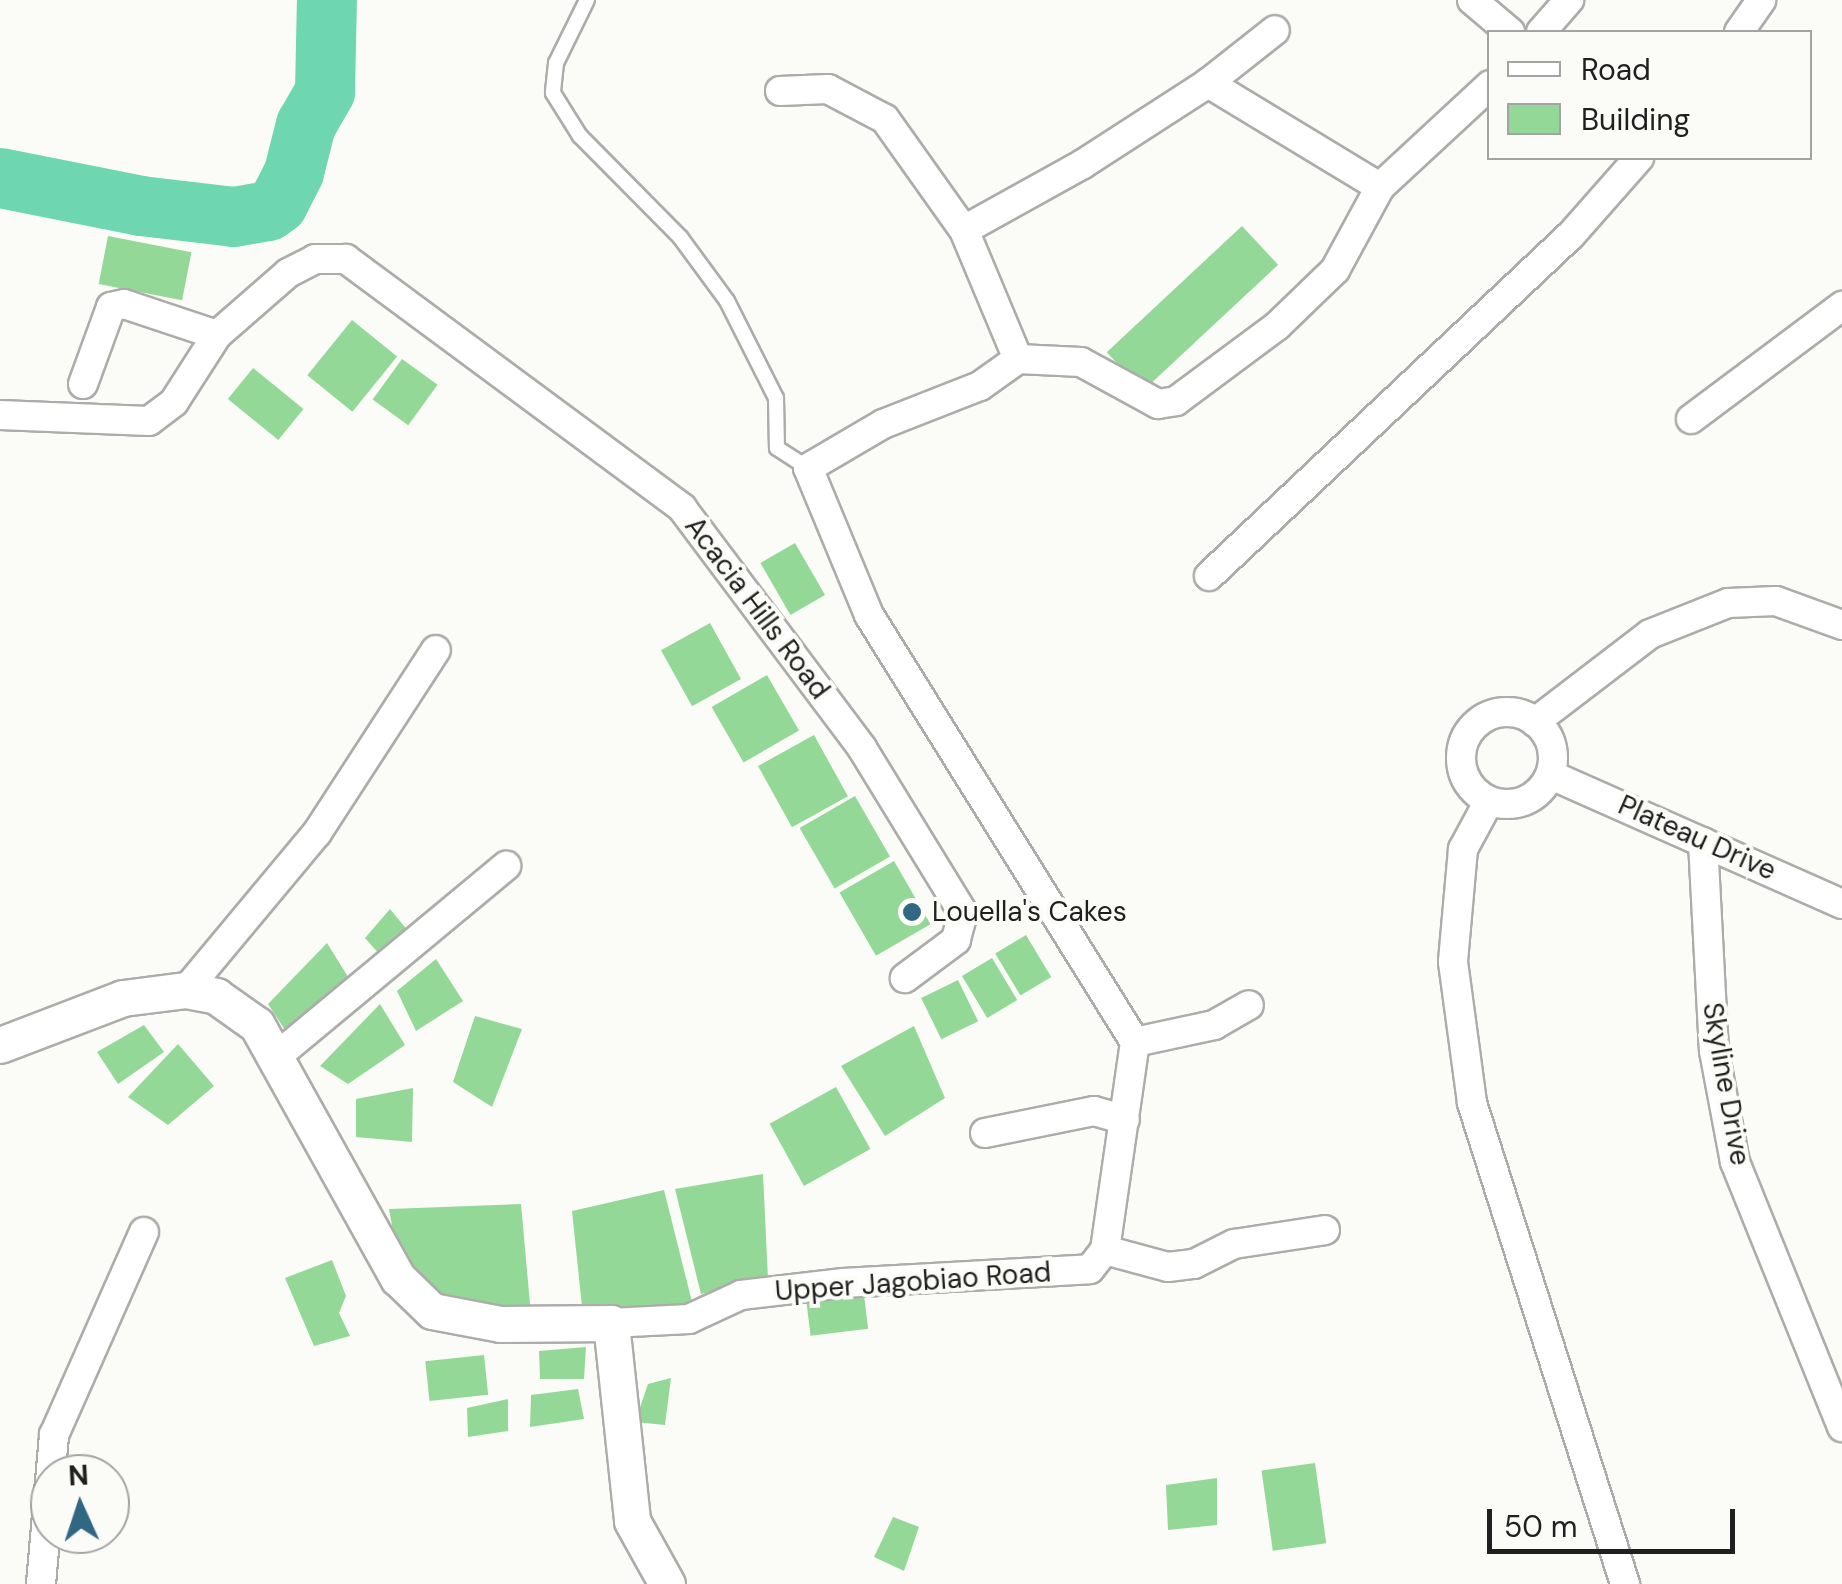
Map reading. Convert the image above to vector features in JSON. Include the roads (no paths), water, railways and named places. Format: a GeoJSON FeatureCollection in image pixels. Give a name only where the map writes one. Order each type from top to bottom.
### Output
{"type":"FeatureCollection","features":[{"type":"Feature","properties":{"kind":"street"},"geometry":{"type":"LineString","coordinates":[[1472,0],[1508,30]]}},
{"type":"Feature","properties":{"kind":"street"},"geometry":{"type":"LineString","coordinates":[[1544,30],[1570,0]]}},
{"type":"Feature","properties":{"kind":"street"},"geometry":{"type":"LineString","coordinates":[[1740,30],[1762,0]]}},
{"type":"Feature","properties":{"kind":"street"},"geometry":{"type":"LineString","coordinates":[[964,230],[1084,164],[1208,83],[1275,30]]}},
{"type":"Feature","properties":{"kind":"street"},"geometry":{"type":"LineString","coordinates":[[1208,83],[1380,188]]}},
{"type":"Feature","properties":{"kind":"street"},"geometry":{"type":"LineString","coordinates":[[1325,1230],[1234,1244],[1194,1264],[1168,1267],[1105,1250],[1135,1042],[870,615],[808,468],[883,424],[980,386],[1018,360],[1081,362],[1158,404],[1176,401],[1277,326],[1335,270],[1380,188],[1487,88]]}},
{"type":"Feature","properties":{"kind":"street"},"geometry":{"type":"LineString","coordinates":[[780,91],[828,89],[885,119],[964,230],[1018,360]]}},
{"type":"Feature","properties":{"kind":"street"},"geometry":{"type":"LineString","coordinates":[[1208,576],[1571,235],[1637,160]]}},
{"type":"Feature","properties":{"kind":"street","name":"Acacia Hills Road"},"geometry":{"type":"LineString","coordinates":[[217,335],[288,273],[316,259],[346,259],[682,508],[862,748],[963,913],[956,940],[905,978]]}},
{"type":"Feature","properties":{"kind":"street"},"geometry":{"type":"LineString","coordinates":[[0,414],[149,421],[174,402],[217,335],[124,304],[111,307],[83,384]]}},
{"type":"Feature","properties":{"kind":"street"},"geometry":{"type":"LineString","coordinates":[[1691,420],[1842,306]]}},
{"type":"Feature","properties":{"kind":"street"},"geometry":{"type":"LineString","coordinates":[[1535,722],[1650,634],[1728,603],[1776,600],[1842,625]]}},
{"type":"Feature","properties":{"kind":"street"},"geometry":{"type":"LineString","coordinates":[[186,990],[317,833],[436,650]]}},
{"type":"Feature","properties":{"kind":"street"},"geometry":{"type":"LineString","coordinates":[[1513,712],[1535,722],[1552,746],[1550,775],[1520,804],[1488,801],[1463,776],[1464,740],[1489,715],[1513,712]]}},
{"type":"Feature","properties":{"kind":"street","name":"Plateau Drive"},"geometry":{"type":"LineString","coordinates":[[1550,775],[1842,904]]}},
{"type":"Feature","properties":{"kind":"street"},"geometry":{"type":"LineString","coordinates":[[1488,801],[1463,849],[1453,962],[1472,1103],[1625,1584]]}},
{"type":"Feature","properties":{"kind":"street","name":"Skyline Drive"},"geometry":{"type":"LineString","coordinates":[[1703,842],[1714,1052],[1735,1162],[1842,1427]]}},
{"type":"Feature","properties":{"kind":"street"},"geometry":{"type":"LineString","coordinates":[[276,1056],[506,866]]}},
{"type":"Feature","properties":{"kind":"street","name":"Upper Jagobiao Road"},"geometry":{"type":"LineString","coordinates":[[0,1044],[122,998],[186,990],[216,996],[257,1025],[398,1278],[432,1311],[500,1324],[689,1319],[741,1294],[843,1282],[1090,1268],[1105,1250]]}},
{"type":"Feature","properties":{"kind":"street"},"geometry":{"type":"LineString","coordinates":[[1135,1042],[1214,1025],[1249,1005]]}},
{"type":"Feature","properties":{"kind":"street"},"geometry":{"type":"LineString","coordinates":[[985,1132],[1094,1112],[1125,1120]]}},
{"type":"Feature","properties":{"kind":"street"},"geometry":{"type":"LineString","coordinates":[[41,1584],[54,1434],[144,1232]]}},
{"type":"Feature","properties":{"kind":"street"},"geometry":{"type":"LineString","coordinates":[[610,1323],[632,1521],[666,1584]]}},
{"type":"Feature","properties":{"kind":"lane"},"geometry":{"type":"LineString","coordinates":[[587,0],[556,63],[552,93],[580,136],[680,237],[727,301],[776,398],[777,448],[808,468]]}},
{"type":"Feature","properties":{"kind":"waterway"},"geometry":{"type":"LineString","coordinates":[[0,178],[141,206],[234,217],[268,211],[278,204],[294,172],[306,125],[325,92],[327,0]]}},
{"type":"Feature","properties":{"kind":"place","name":"Louella's Cakes"},"geometry":{"type":"Point","coordinates":[912,912]}}]}
